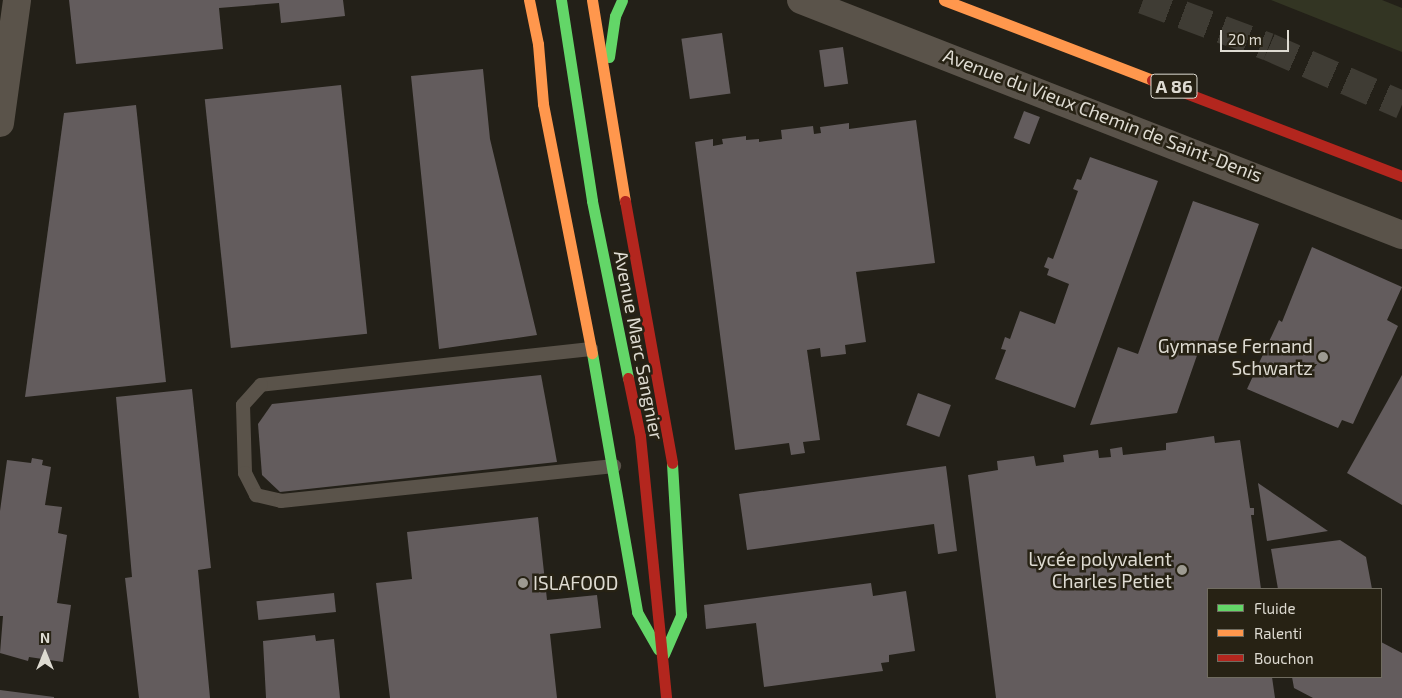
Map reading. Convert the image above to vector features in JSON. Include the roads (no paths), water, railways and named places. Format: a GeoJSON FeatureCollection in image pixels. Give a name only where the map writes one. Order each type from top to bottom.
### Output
{"type":"FeatureCollection","features":[{"type":"Feature","properties":{"kind":"main road"},"geometry":{"type":"LineString","coordinates":[[529,0],[538,44],[543,104]]}},
{"type":"Feature","properties":{"kind":"main road","name":"Avenue Marc Sangnier"},"geometry":{"type":"LineString","coordinates":[[561,0],[592,201],[640,436],[666,698]]}},
{"type":"Feature","properties":{"kind":"main road"},"geometry":{"type":"LineString","coordinates":[[592,0],[605,93],[672,443],[681,615],[663,657]]}},
{"type":"Feature","properties":{"kind":"main road"},"geometry":{"type":"LineString","coordinates":[[605,93],[614,16],[622,0]]}},
{"type":"Feature","properties":{"kind":"main road","name":"A 86"},"geometry":{"type":"LineString","coordinates":[[944,0],[1402,176]]}},
{"type":"Feature","properties":{"kind":"main road"},"geometry":{"type":"LineString","coordinates":[[520,20],[543,104],[614,466],[637,612],[663,657]]}},
{"type":"Feature","properties":{"kind":"street"},"geometry":{"type":"LineString","coordinates":[[0,123],[17,0]]}},
{"type":"Feature","properties":{"kind":"street","name":"Avenue du Vieux Chemin de Saint-Denis"},"geometry":{"type":"LineString","coordinates":[[801,0],[1114,120],[1402,235]]}},
{"type":"Feature","properties":{"kind":"lane"},"geometry":{"type":"LineString","coordinates":[[591,349],[261,385],[243,405],[245,474],[256,495],[281,501],[614,466]]}},
{"type":"Feature","properties":{"kind":"tunnel"},"geometry":{"type":"LineString","coordinates":[[1143,0],[1269,47],[1402,105]]}},
{"type":"Feature","properties":{"kind":"place","name":"Gymnase Fernand Schwartz"},"geometry":{"type":"Point","coordinates":[1323,357]}},
{"type":"Feature","properties":{"kind":"place","name":"Lycée polyvalent Charles Petiet"},"geometry":{"type":"Point","coordinates":[1182,570]}},
{"type":"Feature","properties":{"kind":"place","name":"ISLAFOOD"},"geometry":{"type":"Point","coordinates":[523,583]}}]}
